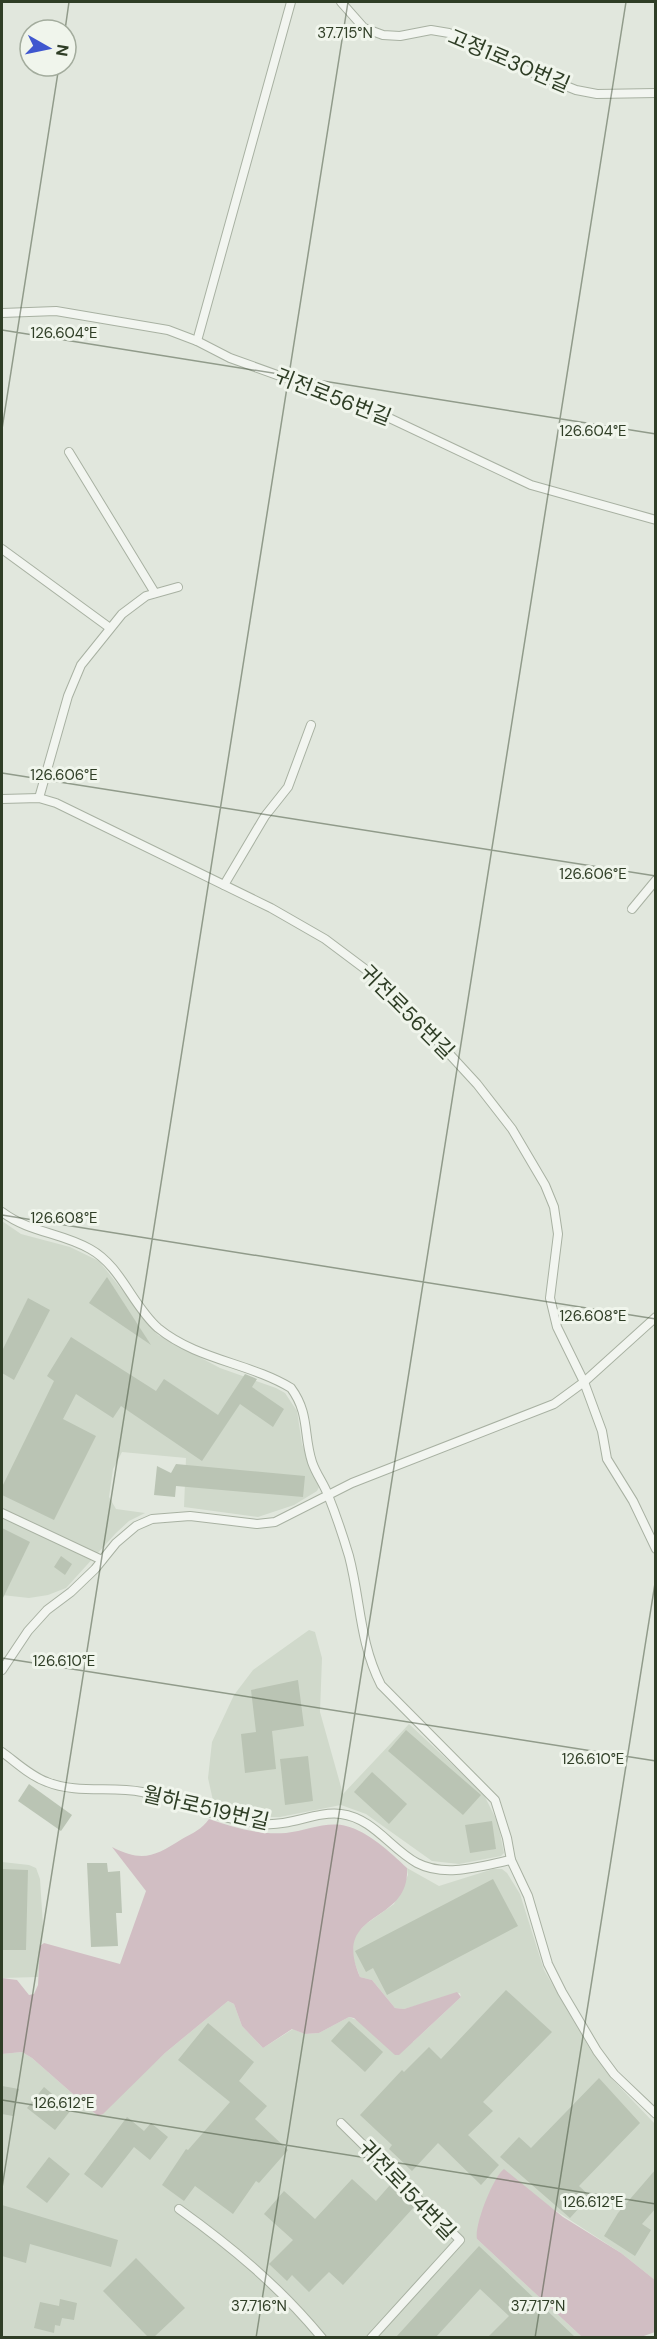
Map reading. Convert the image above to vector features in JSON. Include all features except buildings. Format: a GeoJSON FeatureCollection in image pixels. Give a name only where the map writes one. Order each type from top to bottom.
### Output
{"type":"FeatureCollection","features":[{"type":"Feature","properties":{"kind":"lane"},"geometry":{"type":"LineString","coordinates":[[197,341],[291,2]]}},
{"type":"Feature","properties":{"kind":"lane","name":"고정1로30번길"},"geometry":{"type":"LineString","coordinates":[[341,2],[364,28],[383,35],[400,36],[431,30],[440,31],[549,81],[576,90],[597,94],[656,93]]}},
{"type":"Feature","properties":{"kind":"lane","name":"귀전로56번길"},"geometry":{"type":"LineString","coordinates":[[2,313],[56,311],[121,320],[168,330],[197,341],[230,358],[366,407],[531,485],[656,520]]}},
{"type":"Feature","properties":{"kind":"lane"},"geometry":{"type":"LineString","coordinates":[[69,452],[155,593]]}},
{"type":"Feature","properties":{"kind":"lane"},"geometry":{"type":"LineString","coordinates":[[2,549],[110,628]]}},
{"type":"Feature","properties":{"kind":"lane"},"geometry":{"type":"LineString","coordinates":[[39,798],[68,696],[81,665],[122,614],[146,596],[178,586]]}},
{"type":"Feature","properties":{"kind":"lane"},"geometry":{"type":"LineString","coordinates":[[224,885],[265,816],[288,787],[311,725]]}},
{"type":"Feature","properties":{"kind":"lane","name":"귀전로56번길"},"geometry":{"type":"LineString","coordinates":[[2,799],[39,798],[56,803],[224,885],[325,939],[385,984],[455,1059],[512,1129],[545,1185],[554,1207],[558,1234],[550,1298],[557,1327],[584,1382],[602,1431],[607,1459],[633,1501],[656,1550]]}},
{"type":"Feature","properties":{"kind":"lane"},"geometry":{"type":"LineString","coordinates":[[632,909],[656,880]]}},
{"type":"Feature","properties":{"kind":"lane"},"geometry":{"type":"LineString","coordinates":[[2,1212],[22,1226],[78,1244],[100,1256],[145,1314],[159,1328],[183,1344],[291,1388],[307,1419],[312,1463],[328,1495],[349,1556],[359,1622],[374,1671],[381,1685],[495,1800],[507,1838],[511,1860],[528,1896],[548,1964],[562,1992],[597,2051],[614,2074],[656,2114]]}},
{"type":"Feature","properties":{"kind":"lane"},"geometry":{"type":"LineString","coordinates":[[2,1670],[28,1631],[47,1610],[71,1592],[116,1543],[136,1526],[152,1519],[190,1516],[257,1524],[275,1522],[328,1495],[421,1455],[554,1404],[584,1382],[656,1317]]}},
{"type":"Feature","properties":{"kind":"lane"},"geometry":{"type":"LineString","coordinates":[[2,1513],[102,1560]]}},
{"type":"Feature","properties":{"kind":"lane","name":"월하로519번길"},"geometry":{"type":"LineString","coordinates":[[2,1752],[35,1776],[56,1785],[141,1792],[249,1822],[279,1825],[332,1814],[351,1816],[386,1837],[417,1863],[441,1870],[459,1870],[511,1860]]}},
{"type":"Feature","properties":{"kind":"lane","name":"귀전로154번길"},"geometry":{"type":"LineString","coordinates":[[341,2123],[460,2240],[371,2337]]}},
{"type":"Feature","properties":{"kind":"lane"},"geometry":{"type":"LineString","coordinates":[[179,2209],[227,2243],[266,2276],[322,2337]]}},
{"type":"Feature","properties":{"kind":"shaded area"},"geometry":{"type":"Polygon","coordinates":[[[2,1221],[21,1234],[70,1247],[99,1261],[158,1335],[220,1368],[285,1393],[297,1411],[302,1444],[319,1487],[317,1491],[294,1505],[258,1517],[184,1507],[186,1458],[122,1452],[113,1469],[109,1497],[116,1509],[145,1513],[129,1521],[116,1533],[66,1588],[48,1595],[29,1598],[2,1595],[2,1221]]]}},
{"type":"Feature","properties":{"kind":"shaded area"},"geometry":{"type":"Polygon","coordinates":[[[309,1630],[315,1632],[322,1658],[320,1712],[343,1794],[409,1724],[483,1793],[498,1823],[504,1853],[501,1856],[459,1864],[432,1861],[366,1814],[341,1805],[280,1817],[263,1817],[218,1809],[214,1805],[208,1778],[212,1742],[234,1695],[253,1670],[309,1630]]]}},
{"type":"Feature","properties":{"kind":"shaded area"},"geometry":{"type":"Polygon","coordinates":[[[209,1819],[237,1828],[266,1833],[286,1833],[324,1825],[338,1825],[355,1829],[371,1838],[407,1868],[405,1887],[397,1900],[362,1927],[355,1939],[354,1955],[360,1977],[372,1980],[395,2008],[404,2009],[457,1992],[461,1997],[399,2055],[395,2055],[354,2018],[349,2017],[319,2033],[305,2034],[292,2029],[263,2048],[242,2026],[234,2004],[228,2001],[165,2053],[103,2114],[98,2116],[32,2058],[22,2052],[2,2054],[2,1978],[17,1980],[29,1995],[34,1994],[38,1985],[40,1946],[44,1943],[120,1964],[146,1891],[112,1847],[132,1855],[156,1853],[197,1830],[209,1819]]]}},
{"type":"Feature","properties":{"kind":"shaded area"},"geometry":{"type":"Polygon","coordinates":[[[2,1862],[36,1868],[40,1879],[43,1926],[38,1977],[2,1978],[2,1862]]]}},
{"type":"Feature","properties":{"kind":"shaded area"},"geometry":{"type":"Polygon","coordinates":[[[407,1868],[439,1886],[493,1869],[502,1869],[520,1894],[544,1970],[591,2051],[613,2080],[655,2124],[655,2280],[621,2253],[547,2205],[477,2239],[582,2337],[2,2337],[2,2054],[22,2052],[32,2058],[98,2116],[165,2053],[228,2001],[234,2004],[242,2026],[263,2048],[293,2029],[305,2034],[319,2033],[349,2017],[413,2042],[461,1997],[460,1993],[404,2009],[395,2008],[372,1980],[360,1977],[351,1953],[355,1935],[394,1904],[408,1875],[407,1868]]]}},
{"type":"Feature","properties":{"kind":"shaded area"},"geometry":{"type":"Polygon","coordinates":[[[504,2169],[563,2217],[621,2253],[655,2280],[655,2332],[641,2337],[582,2337],[477,2239],[478,2224],[485,2202],[495,2181],[504,2169]]]}}]}
